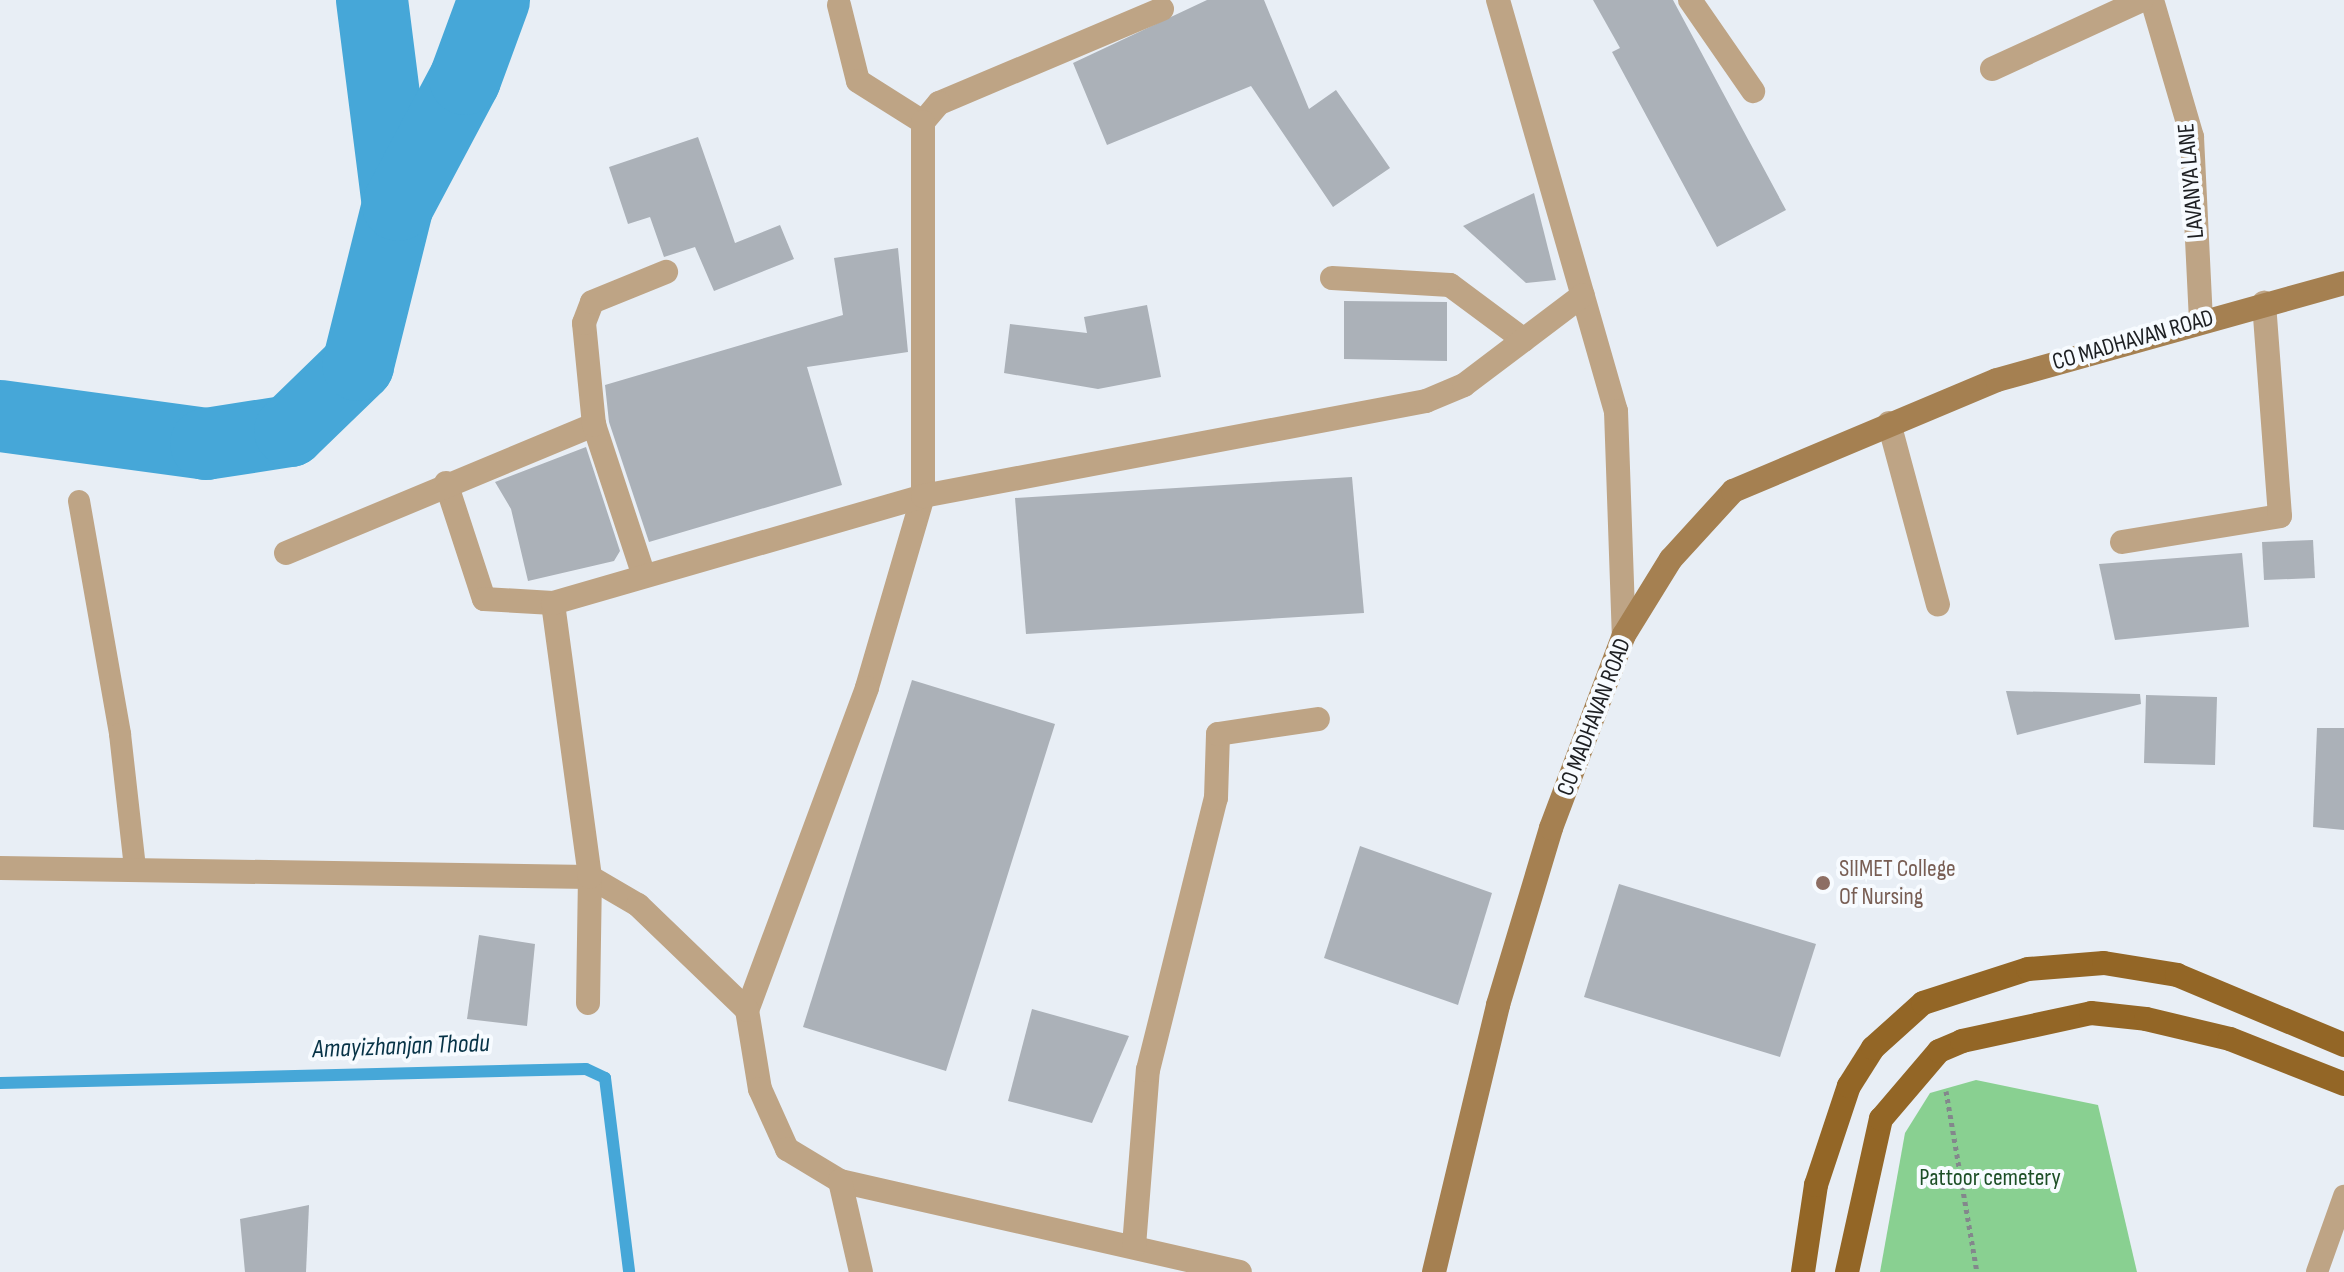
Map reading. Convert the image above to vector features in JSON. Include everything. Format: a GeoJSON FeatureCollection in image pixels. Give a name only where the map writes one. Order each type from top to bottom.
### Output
{"type":"FeatureCollection","features":[{"type":"Feature","properties":{"kind":"main road"},"geometry":{"type":"LineString","coordinates":[[1803,1272],[1816,1185],[1849,1086],[1873,1048],[1936,998],[2028,969],[2104,963],[2177,975],[2344,1045]]}},
{"type":"Feature","properties":{"kind":"main road"},"geometry":{"type":"LineString","coordinates":[[1847,1272],[1881,1119],[1939,1051],[2031,1021],[2091,1013],[2230,1039],[2344,1084]]}},
{"type":"Feature","properties":{"kind":"street"},"geometry":{"type":"LineString","coordinates":[[1498,0],[1616,411],[1624,635]]}},
{"type":"Feature","properties":{"kind":"street"},"geometry":{"type":"LineString","coordinates":[[1690,0],[1753,91]]}},
{"type":"Feature","properties":{"kind":"street"},"geometry":{"type":"LineString","coordinates":[[1992,69],[2142,0]]}},
{"type":"Feature","properties":{"kind":"street","name":"LAVANYA LANE"},"geometry":{"type":"LineString","coordinates":[[2152,0],[2192,137],[2201,319]]}},
{"type":"Feature","properties":{"kind":"street"},"geometry":{"type":"LineString","coordinates":[[839,5],[858,81],[923,122]]}},
{"type":"Feature","properties":{"kind":"street"},"geometry":{"type":"LineString","coordinates":[[1162,9],[939,103],[923,122],[923,496],[867,688],[747,1010],[760,1089],[787,1149],[840,1181],[1240,1272]]}},
{"type":"Feature","properties":{"kind":"street"},"geometry":{"type":"LineString","coordinates":[[643,573],[594,425],[584,323],[592,302],[666,272]]}},
{"type":"Feature","properties":{"kind":"street"},"geometry":{"type":"LineString","coordinates":[[1332,278],[1450,285],[1524,340]]}},
{"type":"Feature","properties":{"kind":"street","name":"CO MADHAVAN ROAD"},"geometry":{"type":"LineString","coordinates":[[1434,1272],[1498,1005],[1551,828],[1624,635],[1671,559],[1733,491],[1997,380],[2201,319],[2344,283]]}},
{"type":"Feature","properties":{"kind":"street"},"geometry":{"type":"LineString","coordinates":[[446,483],[484,599],[553,603],[643,573],[923,496],[1426,401],[1464,385],[1583,295]]}},
{"type":"Feature","properties":{"kind":"street"},"geometry":{"type":"LineString","coordinates":[[2122,542],[2280,516],[2264,303]]}},
{"type":"Feature","properties":{"kind":"street"},"geometry":{"type":"LineString","coordinates":[[1889,423],[1938,604]]}},
{"type":"Feature","properties":{"kind":"street"},"geometry":{"type":"LineString","coordinates":[[286,553],[446,483],[594,425]]}},
{"type":"Feature","properties":{"kind":"street"},"geometry":{"type":"LineString","coordinates":[[553,603],[590,877],[588,1003]]}},
{"type":"Feature","properties":{"kind":"street"},"geometry":{"type":"LineString","coordinates":[[1134,1246],[1148,1070],[1216,798],[1218,734],[1318,719]]}},
{"type":"Feature","properties":{"kind":"street"},"geometry":{"type":"LineString","coordinates":[[0,868],[135,867],[590,877],[638,905],[747,1010]]}},
{"type":"Feature","properties":{"kind":"street"},"geometry":{"type":"LineString","coordinates":[[840,1181],[861,1272]]}},
{"type":"Feature","properties":{"kind":"lane"},"geometry":{"type":"LineString","coordinates":[[79,501],[120,734],[135,867]]}},
{"type":"Feature","properties":{"kind":"lane"},"geometry":{"type":"LineString","coordinates":[[2317,1272],[2344,1196]]}},
{"type":"Feature","properties":{"kind":"path"},"geometry":{"type":"LineString","coordinates":[[1939,1051],[1977,1272]]}},
{"type":"Feature","properties":{"kind":"green space","name":"Pattoor cemetery"},"geometry":{"type":"Polygon","coordinates":[[[1976,1080],[2098,1105],[2137,1272],[1880,1272],[1905,1133],[1930,1093],[1976,1080]]]}},
{"type":"Feature","properties":{"kind":"building"},"geometry":{"type":"Polygon","coordinates":[[[1207,0],[1264,0],[1309,109],[1336,90],[1390,168],[1333,207],[1251,86],[1107,145],[1073,63],[1207,0]]]}},
{"type":"Feature","properties":{"kind":"building"},"geometry":{"type":"Polygon","coordinates":[[[1593,0],[1673,0],[1786,210],[1717,247],[1612,52],[1620,48],[1593,0]]]}},
{"type":"Feature","properties":{"kind":"building"},"geometry":{"type":"Polygon","coordinates":[[[698,137],[735,243],[780,225],[794,259],[714,291],[695,247],[664,257],[650,217],[628,224],[609,167],[698,137]]]}},
{"type":"Feature","properties":{"kind":"building"},"geometry":{"type":"Polygon","coordinates":[[[1534,193],[1556,280],[1526,283],[1463,226],[1534,193]]]}},
{"type":"Feature","properties":{"kind":"building"},"geometry":{"type":"Polygon","coordinates":[[[898,248],[908,352],[807,367],[842,485],[649,542],[609,422],[605,385],[843,315],[834,258],[898,248]]]}},
{"type":"Feature","properties":{"kind":"building"},"geometry":{"type":"Polygon","coordinates":[[[1344,301],[1447,302],[1447,361],[1344,359],[1344,301]]]}},
{"type":"Feature","properties":{"kind":"building"},"geometry":{"type":"Polygon","coordinates":[[[1147,305],[1161,377],[1098,389],[1004,373],[1010,324],[1087,333],[1084,317],[1147,305]]]}},
{"type":"Feature","properties":{"kind":"building"},"geometry":{"type":"Polygon","coordinates":[[[586,447],[620,551],[614,561],[528,581],[511,509],[495,482],[586,447]]]}},
{"type":"Feature","properties":{"kind":"building"},"geometry":{"type":"Polygon","coordinates":[[[1352,477],[1364,613],[1026,634],[1015,498],[1352,477]]]}},
{"type":"Feature","properties":{"kind":"building"},"geometry":{"type":"Polygon","coordinates":[[[2313,540],[2315,578],[2264,580],[2262,542],[2313,540]]]}},
{"type":"Feature","properties":{"kind":"building"},"geometry":{"type":"Polygon","coordinates":[[[2242,553],[2249,627],[2115,640],[2099,564],[2242,553]]]}},
{"type":"Feature","properties":{"kind":"building"},"geometry":{"type":"Polygon","coordinates":[[[912,680],[1055,724],[946,1071],[803,1027],[912,680]]]}},
{"type":"Feature","properties":{"kind":"building"},"geometry":{"type":"Polygon","coordinates":[[[2006,691],[2140,694],[2141,704],[2017,735],[2006,691]]]}},
{"type":"Feature","properties":{"kind":"building"},"geometry":{"type":"Polygon","coordinates":[[[2146,695],[2217,697],[2215,765],[2144,763],[2146,695]]]}},
{"type":"Feature","properties":{"kind":"building"},"geometry":{"type":"Polygon","coordinates":[[[2317,728],[2344,728],[2344,830],[2313,827],[2317,728]]]}},
{"type":"Feature","properties":{"kind":"building"},"geometry":{"type":"Polygon","coordinates":[[[1360,846],[1492,893],[1458,1005],[1324,958],[1360,846]]]}},
{"type":"Feature","properties":{"kind":"building"},"geometry":{"type":"Polygon","coordinates":[[[1619,884],[1816,944],[1780,1057],[1584,997],[1619,884]]]}},
{"type":"Feature","properties":{"kind":"building"},"geometry":{"type":"Polygon","coordinates":[[[479,935],[535,944],[527,1026],[467,1019],[479,935]]]}},
{"type":"Feature","properties":{"kind":"building"},"geometry":{"type":"Polygon","coordinates":[[[1032,1009],[1129,1036],[1092,1123],[1008,1101],[1032,1009]]]}},
{"type":"Feature","properties":{"kind":"building"},"geometry":{"type":"Polygon","coordinates":[[[309,1205],[306,1272],[245,1272],[240,1219],[309,1205]]]}},
{"type":"Feature","properties":{"kind":"waterway"},"geometry":{"type":"LineString","coordinates":[[372,0],[398,205]]}},
{"type":"Feature","properties":{"kind":"waterway"},"geometry":{"type":"LineString","coordinates":[[0,416],[206,444],[290,431],[358,365],[398,205],[465,79],[494,0]]}},
{"type":"Feature","properties":{"kind":"waterway","name":"Amayizhanjan Thodu"},"geometry":{"type":"LineString","coordinates":[[0,1083],[586,1069],[605,1078],[629,1272]]}},
{"type":"Feature","properties":{"kind":"place","name":"SIIMET College Of Nursing"},"geometry":{"type":"Point","coordinates":[1823,883]}}]}
